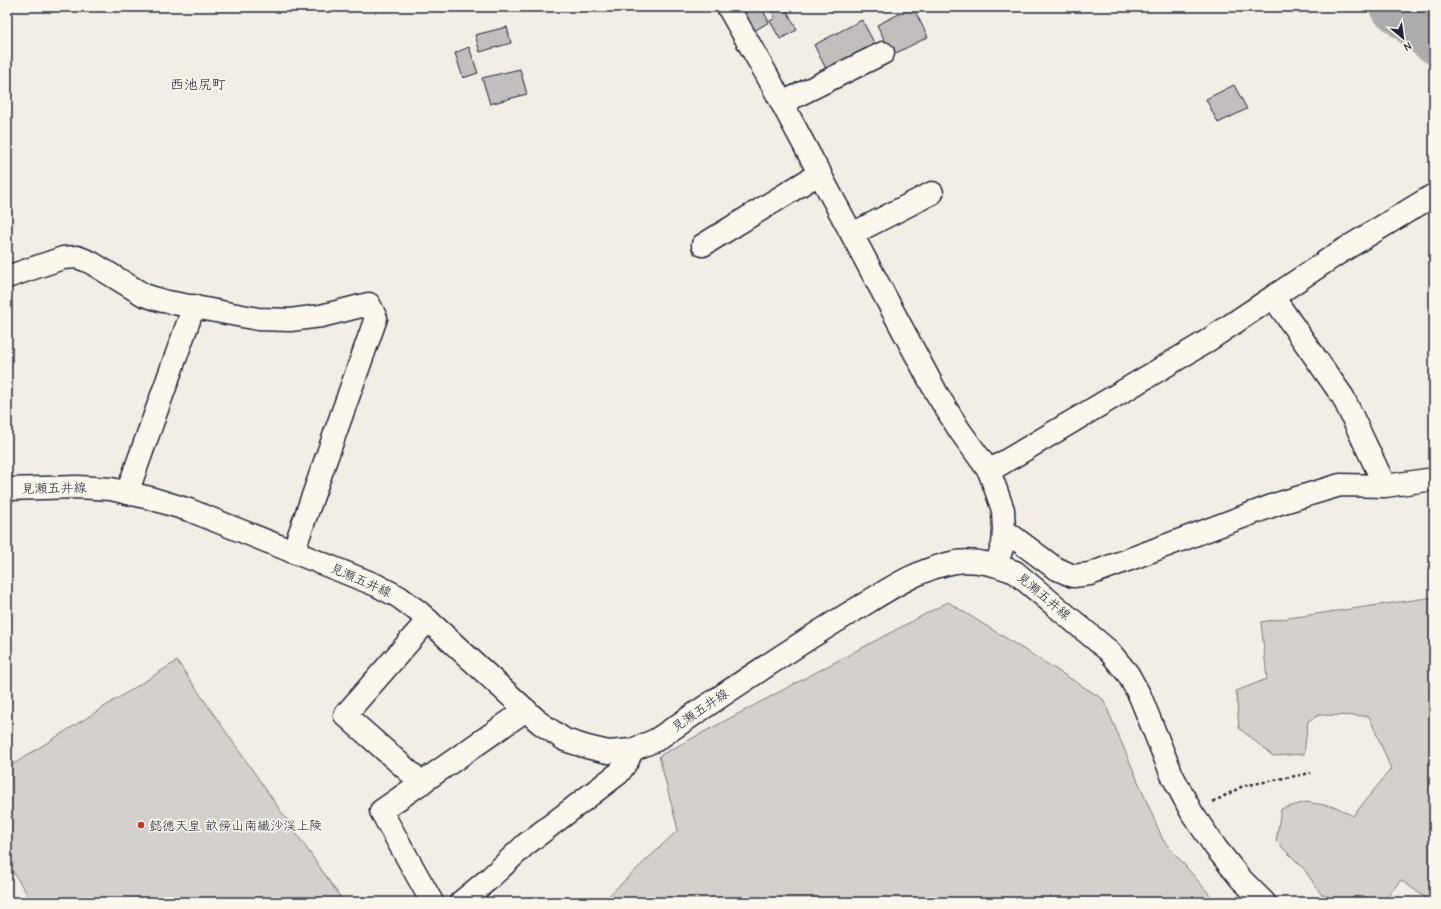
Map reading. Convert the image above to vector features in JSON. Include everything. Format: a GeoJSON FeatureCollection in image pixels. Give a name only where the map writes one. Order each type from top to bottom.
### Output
{"type":"FeatureCollection","features":[{"type":"Feature","properties":{"kind":"street"},"geometry":{"type":"LineString","coordinates":[[728,7],[782,103],[937,394],[960,431],[989,471],[1003,510],[1003,545],[996,565]]}},
{"type":"Feature","properties":{"kind":"street"},"geometry":{"type":"LineString","coordinates":[[782,103],[883,53]]}},
{"type":"Feature","properties":{"kind":"street"},"geometry":{"type":"LineString","coordinates":[[703,245],[820,174]]}},
{"type":"Feature","properties":{"kind":"street"},"geometry":{"type":"LineString","coordinates":[[852,234],[932,192]]}},
{"type":"Feature","properties":{"kind":"street"},"geometry":{"type":"LineString","coordinates":[[989,471],[1204,342],[1337,254],[1434,195]]}},
{"type":"Feature","properties":{"kind":"street"},"geometry":{"type":"LineString","coordinates":[[7,277],[63,258],[77,257],[90,262],[144,295],[163,301],[258,319],[290,320],[321,316],[368,304],[376,318],[293,552]]}},
{"type":"Feature","properties":{"kind":"street"},"geometry":{"type":"LineString","coordinates":[[1274,297],[1344,397],[1385,486]]}},
{"type":"Feature","properties":{"kind":"street"},"geometry":{"type":"LineString","coordinates":[[127,492],[194,306]]}},
{"type":"Feature","properties":{"kind":"street"},"geometry":{"type":"LineString","coordinates":[[1004,530],[1055,568],[1073,576],[1090,574],[1278,504],[1340,485],[1385,486],[1434,479]]}},
{"type":"Feature","properties":{"kind":"street","name":"見瀬五井線"},"geometry":{"type":"LineString","coordinates":[[7,489],[77,487],[111,489],[127,492],[189,510],[376,585],[399,597],[428,620],[540,723],[565,740],[608,752],[632,750],[656,740],[792,648],[907,579],[930,568],[957,562],[976,561],[996,565],[1015,572],[1109,651],[1128,674],[1140,696],[1172,775],[1192,813],[1216,848],[1240,878],[1264,902]]}},
{"type":"Feature","properties":{"kind":"street"},"geometry":{"type":"LineString","coordinates":[[422,783],[345,715],[428,620]]}},
{"type":"Feature","properties":{"kind":"street"},"geometry":{"type":"LineString","coordinates":[[432,902],[381,811],[526,710]]}},
{"type":"Feature","properties":{"kind":"street"},"geometry":{"type":"LineString","coordinates":[[461,902],[490,878],[525,845],[619,773],[628,760],[632,750]]}},
{"type":"Feature","properties":{"kind":"path"},"geometry":{"type":"LineString","coordinates":[[7,612],[11,618]]}},
{"type":"Feature","properties":{"kind":"path"},"geometry":{"type":"LineString","coordinates":[[1192,813],[1243,786],[1311,773]]}},
{"type":"Feature","properties":{"kind":"shaded area"},"geometry":{"type":"Polygon","coordinates":[[[1434,597],[1434,902],[1431,902],[1401,880],[1386,898],[1380,902],[1341,902],[1321,894],[1304,869],[1276,841],[1281,809],[1306,802],[1336,807],[1353,816],[1391,769],[1369,716],[1319,715],[1308,721],[1304,754],[1273,756],[1239,728],[1236,691],[1267,679],[1261,622],[1434,597]]]}},
{"type":"Feature","properties":{"kind":"shaded area"},"geometry":{"type":"Polygon","coordinates":[[[948,602],[1103,699],[1163,840],[1216,902],[602,902],[678,830],[659,756],[948,602]]]}},
{"type":"Feature","properties":{"kind":"shaded area"},"geometry":{"type":"Polygon","coordinates":[[[177,661],[344,902],[32,902],[7,862],[7,768],[177,661]]]}},
{"type":"Feature","properties":{"kind":"building"},"geometry":{"type":"Polygon","coordinates":[[[761,7],[769,22],[751,33],[738,8],[761,7]]]}},
{"type":"Feature","properties":{"kind":"building"},"geometry":{"type":"Polygon","coordinates":[[[785,7],[797,30],[780,39],[770,21],[775,18],[772,11],[785,7]]]}},
{"type":"Feature","properties":{"kind":"building"},"geometry":{"type":"Polygon","coordinates":[[[913,7],[928,37],[892,55],[877,25],[913,7]]]}},
{"type":"Feature","properties":{"kind":"building"},"geometry":{"type":"Polygon","coordinates":[[[862,20],[877,48],[828,73],[814,45],[862,20]]]}},
{"type":"Feature","properties":{"kind":"building"},"geometry":{"type":"Polygon","coordinates":[[[507,27],[511,43],[480,52],[475,35],[507,27]]]}},
{"type":"Feature","properties":{"kind":"building"},"geometry":{"type":"Polygon","coordinates":[[[469,47],[478,73],[463,78],[455,53],[469,47]]]}},
{"type":"Feature","properties":{"kind":"building"},"geometry":{"type":"Polygon","coordinates":[[[520,69],[527,94],[490,104],[482,78],[520,69]]]}},
{"type":"Feature","properties":{"kind":"building"},"geometry":{"type":"Polygon","coordinates":[[[1234,85],[1247,109],[1218,123],[1206,99],[1234,85]]]}},
{"type":"Feature","properties":{"kind":"waterway"},"geometry":{"type":"LineString","coordinates":[[1390,7],[1434,43]]}},
{"type":"Feature","properties":{"kind":"place","name":"懿徳天皇 畝傍山南繊沙渓上陵"},"geometry":{"type":"Point","coordinates":[141,825]}},
{"type":"Feature","properties":{"kind":"district","name":"西池尻町"},"geometry":{"type":"Point","coordinates":[198,84]}}]}
